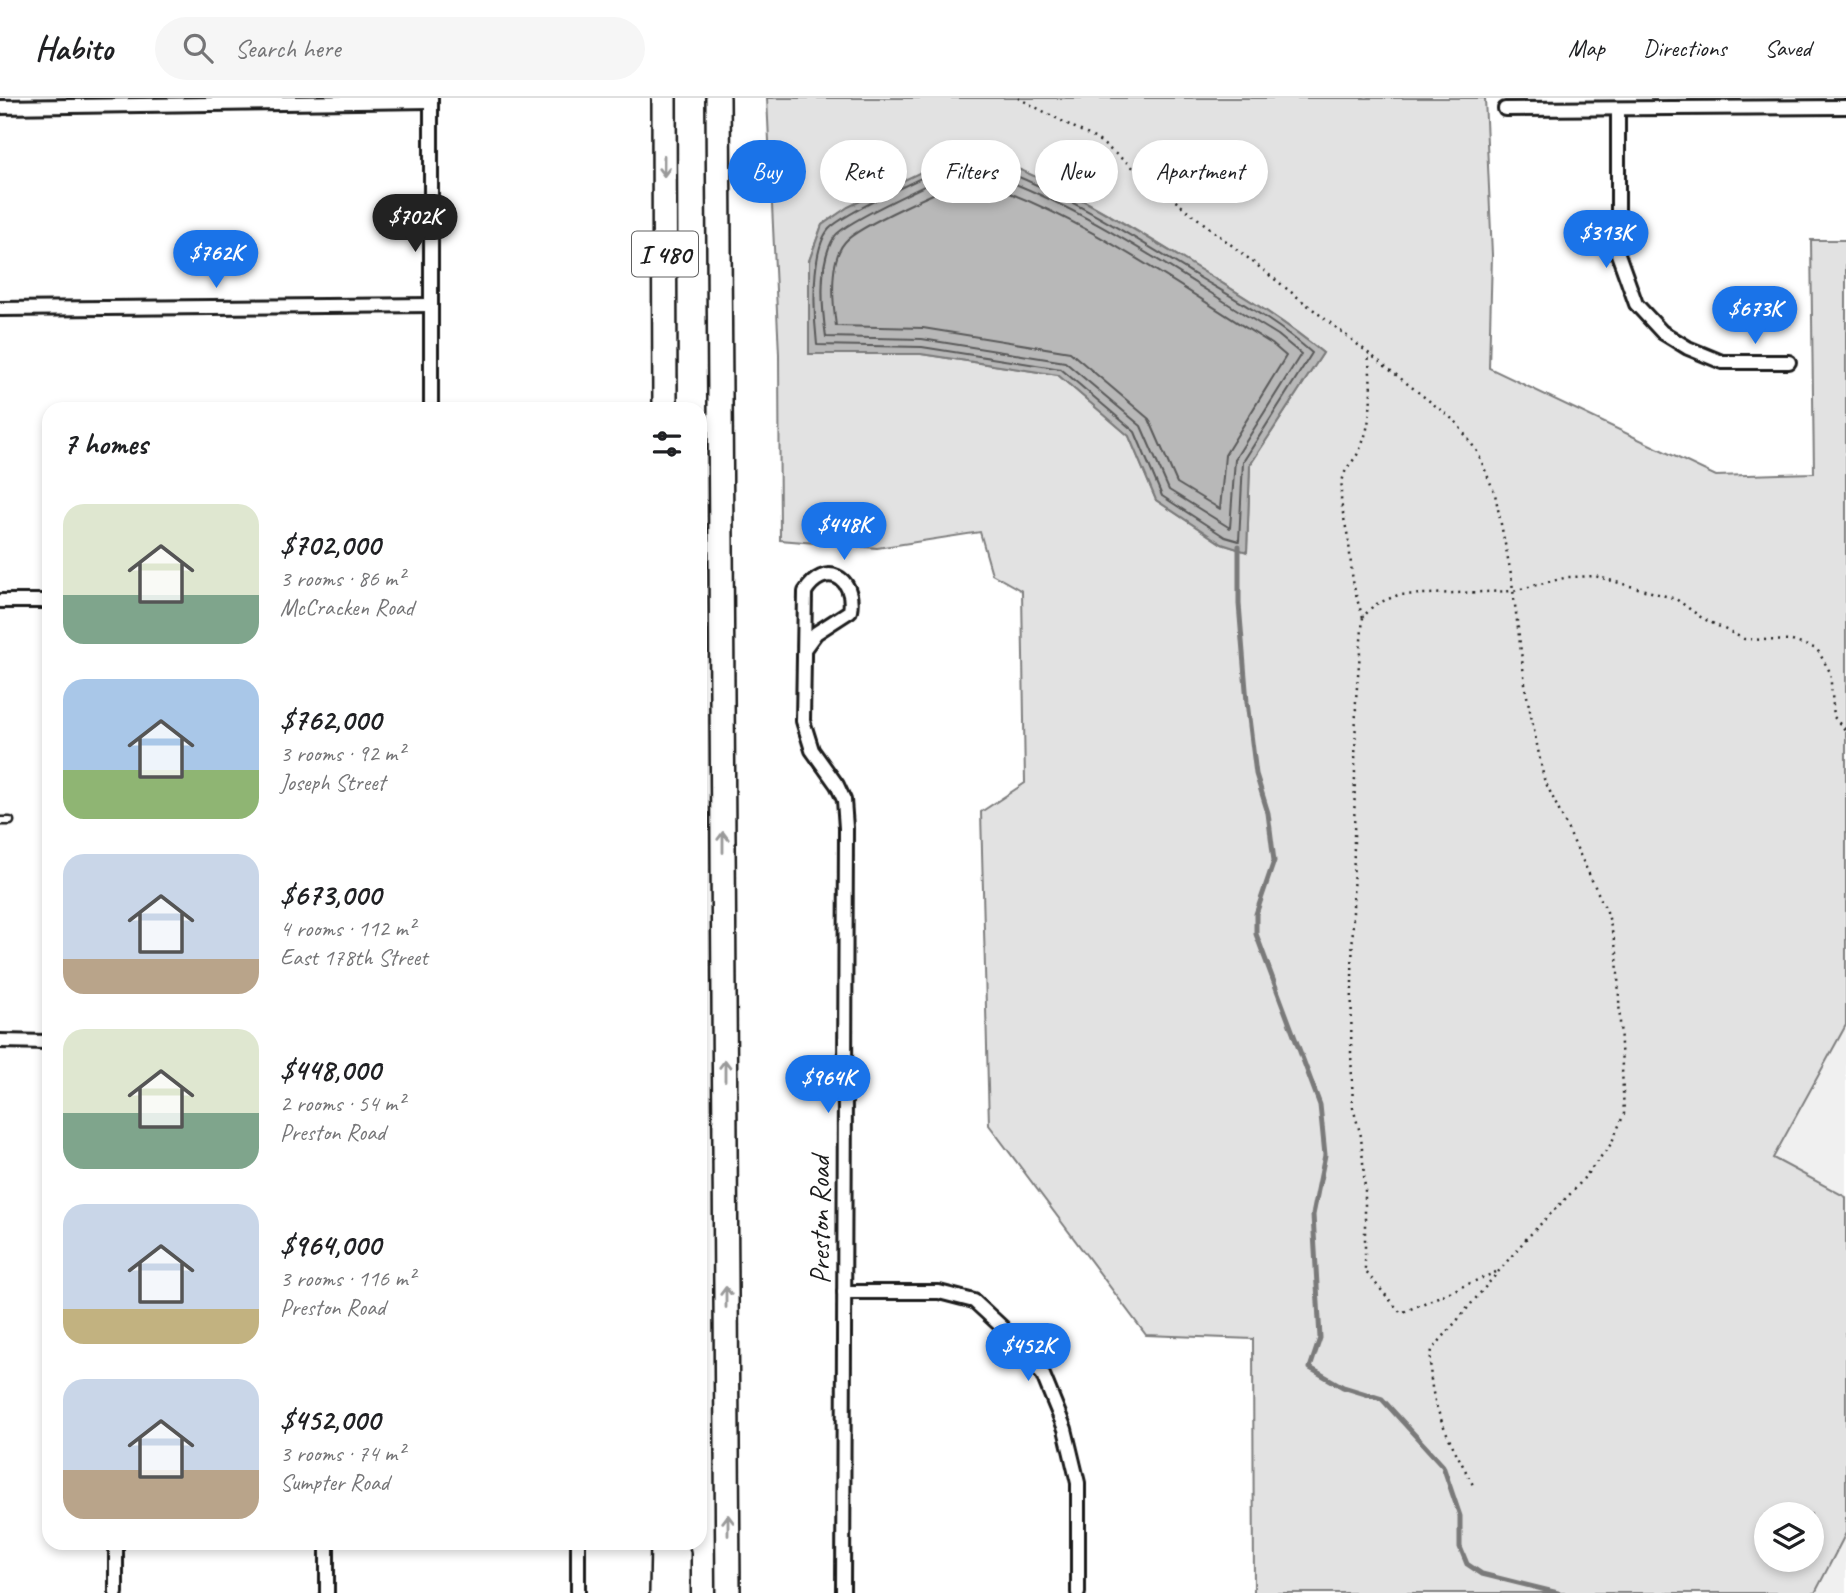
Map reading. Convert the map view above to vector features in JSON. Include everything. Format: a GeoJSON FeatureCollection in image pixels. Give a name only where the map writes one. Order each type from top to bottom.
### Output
{"type":"FeatureCollection","features":[{"type":"Feature","properties":{"kind":"highway","name":"I 480"},"geometry":{"type":"LineString","coordinates":[[664,98],[665,402]]}},
{"type":"Feature","properties":{"kind":"highway","name":"I 480"},"geometry":{"type":"LineString","coordinates":[[718,98],[728,1593]]}},
{"type":"Feature","properties":{"kind":"highway"},"geometry":{"type":"LineString","coordinates":[[662,1593],[663,1550]]}},
{"type":"Feature","properties":{"kind":"highway"},"geometry":{"type":"LineString","coordinates":[[678,1550],[678,1593]]}},
{"type":"Feature","properties":{"kind":"street"},"geometry":{"type":"LineString","coordinates":[[0,107],[432,100],[432,402]]}},
{"type":"Feature","properties":{"kind":"street"},"geometry":{"type":"LineString","coordinates":[[1505,109],[1846,107]]}},
{"type":"Feature","properties":{"kind":"street"},"geometry":{"type":"LineString","coordinates":[[1618,109],[1618,254],[1636,304],[1662,332],[1688,348],[1721,362],[1789,362]]}},
{"type":"Feature","properties":{"kind":"street"},"geometry":{"type":"LineString","coordinates":[[0,309],[432,305]]}},
{"type":"Feature","properties":{"kind":"street","name":"Preston Road"},"geometry":{"type":"LineString","coordinates":[[805,648],[816,633],[850,611],[852,597],[847,584],[835,576],[824,575],[812,581],[805,592],[803,721],[806,737],[844,800],[846,828],[843,1593]]}},
{"type":"Feature","properties":{"kind":"street"},"geometry":{"type":"LineString","coordinates":[[0,601],[42,601]]}},
{"type":"Feature","properties":{"kind":"street"},"geometry":{"type":"LineString","coordinates":[[0,1041],[42,1042]]}},
{"type":"Feature","properties":{"kind":"street"},"geometry":{"type":"LineString","coordinates":[[844,1292],[939,1292],[974,1301],[1002,1327],[1043,1375],[1065,1429],[1078,1483],[1078,1593]]}},
{"type":"Feature","properties":{"kind":"street"},"geometry":{"type":"LineString","coordinates":[[116,1550],[116,1593]]}},
{"type":"Feature","properties":{"kind":"street"},"geometry":{"type":"LineString","coordinates":[[327,1550],[327,1593]]}},
{"type":"Feature","properties":{"kind":"street"},"geometry":{"type":"LineString","coordinates":[[578,1550],[578,1593]]}},
{"type":"Feature","properties":{"kind":"lane"},"geometry":{"type":"LineString","coordinates":[[0,821],[10,821]]}},
{"type":"Feature","properties":{"kind":"path"},"geometry":{"type":"LineString","coordinates":[[1018,98],[1098,140],[1456,422],[1478,453],[1494,494],[1513,591],[1526,691],[1544,779],[1608,914],[1616,953],[1624,1114],[1611,1144],[1576,1188],[1497,1272],[1432,1350],[1428,1368],[1439,1417],[1474,1487]]}},
{"type":"Feature","properties":{"kind":"path"},"geometry":{"type":"LineString","coordinates":[[1368,354],[1371,384],[1368,428],[1357,454],[1344,473],[1341,496],[1349,544],[1349,570],[1363,617],[1356,699],[1350,1052],[1353,1108],[1361,1136],[1364,1175],[1365,1271],[1401,1312],[1497,1272]]}},
{"type":"Feature","properties":{"kind":"path"},"geometry":{"type":"LineString","coordinates":[[1363,617],[1374,605],[1398,595],[1513,591],[1568,577],[1595,576],[1676,599],[1702,618],[1744,639],[1791,641],[1817,649],[1830,672],[1834,717],[1846,731]]}},
{"type":"Feature","properties":{"kind":"shaded area"},"geometry":{"type":"Polygon","coordinates":[[[767,98],[1485,98],[1492,255],[1489,368],[1716,476],[1814,473],[1811,240],[1846,240],[1846,1025],[1773,1158],[1846,1197],[1846,1533],[1815,1593],[1254,1593],[1253,1339],[1146,1335],[989,1125],[981,812],[1025,783],[1022,591],[992,574],[980,532],[877,548],[780,540],[779,354],[772,203],[806,203],[806,140],[769,140],[767,98]],[[820,140],[820,203],[856,203],[822,225],[809,261],[810,354],[921,354],[1058,375],[1129,436],[1156,500],[1222,544],[1247,552],[1250,465],[1323,353],[1256,304],[1088,203],[1118,203],[1118,140],[1035,140],[1035,177],[1021,170],[1021,140],[921,140],[921,172],[907,179],[907,140],[820,140]]]}},
{"type":"Feature","properties":{"kind":"shaded area"},"geometry":{"type":"Polygon","coordinates":[[[1846,1025],[1846,1197],[1773,1158],[1846,1025]]]}},
{"type":"Feature","properties":{"kind":"shaded area"},"geometry":{"type":"Polygon","coordinates":[[[1846,1533],[1846,1593],[1815,1593],[1846,1533]]]}},
{"type":"Feature","properties":{"kind":"water"},"geometry":{"type":"Polygon","coordinates":[[[1021,170],[1025,172],[1035,177],[1035,203],[1087,203],[1256,304],[1323,353],[1250,465],[1247,552],[1222,544],[1156,500],[1129,436],[1058,375],[921,354],[809,354],[809,261],[822,225],[856,203],[907,203],[907,179],[921,172],[921,203],[1021,203],[1021,170]]]}},
{"type":"Feature","properties":{"kind":"waterway"},"geometry":{"type":"LineString","coordinates":[[1239,546],[1239,604],[1247,702],[1256,774],[1268,813],[1274,861],[1256,914],[1256,934],[1320,1105],[1325,1155],[1313,1215],[1320,1338],[1310,1368],[1343,1387],[1382,1399],[1443,1466],[1460,1516],[1460,1547],[1467,1564],[1482,1574],[1558,1593]]}}]}
